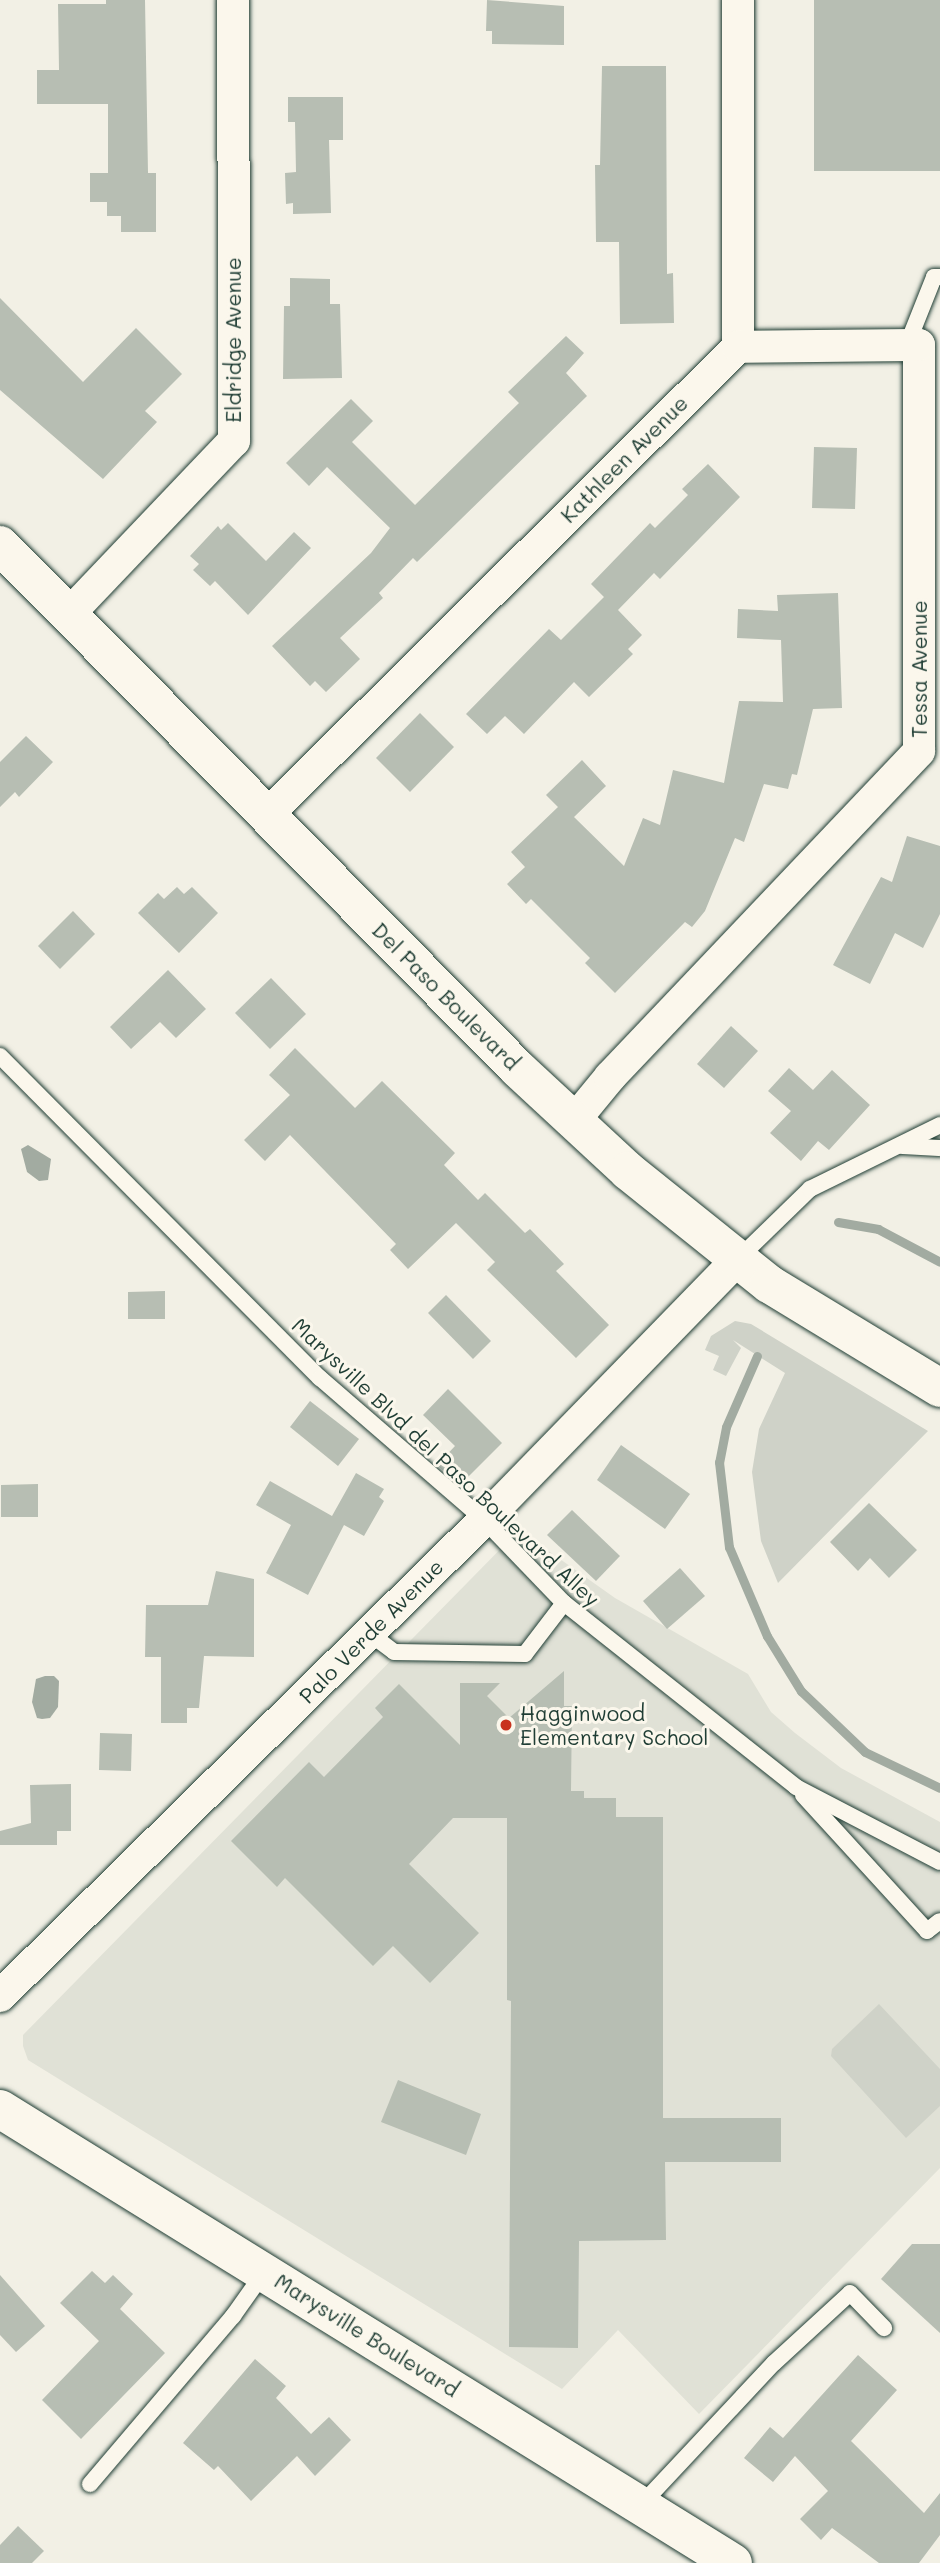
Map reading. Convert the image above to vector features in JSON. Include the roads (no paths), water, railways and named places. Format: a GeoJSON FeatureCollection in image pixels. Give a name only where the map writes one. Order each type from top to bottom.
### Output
{"type":"FeatureCollection","features":[{"type":"Feature","properties":{"kind":"main road","name":"Del Paso Boulevard"},"geometry":{"type":"LineString","coordinates":[[0,545],[266,817],[573,1122],[737,1260],[830,1324],[940,1388]]}},
{"type":"Feature","properties":{"kind":"main road","name":"Marysville Boulevard"},"geometry":{"type":"LineString","coordinates":[[0,2109],[733,2563]]}},
{"type":"Feature","properties":{"kind":"street","name":"Eldridge Avenue"},"geometry":{"type":"LineString","coordinates":[[69,614],[234,441],[233,0]]}},
{"type":"Feature","properties":{"kind":"street"},"geometry":{"type":"LineString","coordinates":[[738,0],[738,347],[907,345]]}},
{"type":"Feature","properties":{"kind":"street","name":"Tessa Avenue"},"geometry":{"type":"LineString","coordinates":[[573,1122],[610,1077],[919,751],[919,345],[907,345]]}},
{"type":"Feature","properties":{"kind":"street","name":"Kathleen Avenue"},"geometry":{"type":"LineString","coordinates":[[266,817],[738,347]]}},
{"type":"Feature","properties":{"kind":"street","name":"Palo Verde Avenue"},"geometry":{"type":"LineString","coordinates":[[0,1996],[484,1520],[737,1260]]}},
{"type":"Feature","properties":{"kind":"lane"},"geometry":{"type":"LineString","coordinates":[[907,345],[934,277],[940,277]]}},
{"type":"Feature","properties":{"kind":"lane","name":"Marysville Blvd del Paso Boulevard Alley"},"geometry":{"type":"LineString","coordinates":[[0,1056],[320,1378],[484,1520],[564,1603],[796,1787],[927,1931],[940,1921]]}},
{"type":"Feature","properties":{"kind":"lane"},"geometry":{"type":"LineString","coordinates":[[737,1260],[810,1189],[940,1125]]}},
{"type":"Feature","properties":{"kind":"lane"},"geometry":{"type":"LineString","coordinates":[[900,1146],[940,1147]]}},
{"type":"Feature","properties":{"kind":"lane"},"geometry":{"type":"LineString","coordinates":[[369,1633],[394,1652],[525,1654],[564,1603]]}},
{"type":"Feature","properties":{"kind":"lane","name":"Marysville Blvd del Paso Boulevard Alley"},"geometry":{"type":"LineString","coordinates":[[796,1787],[940,1862]]}},
{"type":"Feature","properties":{"kind":"lane"},"geometry":{"type":"LineString","coordinates":[[90,2484],[233,2316],[265,2271]]}},
{"type":"Feature","properties":{"kind":"lane"},"geometry":{"type":"LineString","coordinates":[[640,2506],[774,2363],[850,2293],[884,2328]]}},
{"type":"Feature","properties":{"kind":"waterway"},"geometry":{"type":"LineString","coordinates":[[838,1222],[878,1229],[940,1262]]}},
{"type":"Feature","properties":{"kind":"waterway"},"geometry":{"type":"LineString","coordinates":[[757,1356],[726,1427],[719,1462],[729,1547],[767,1636],[801,1691],[865,1752],[940,1788]]}},
{"type":"Feature","properties":{"kind":"place","name":"Hagginwood Elementary School"},"geometry":{"type":"Point","coordinates":[506,1725]}}]}
